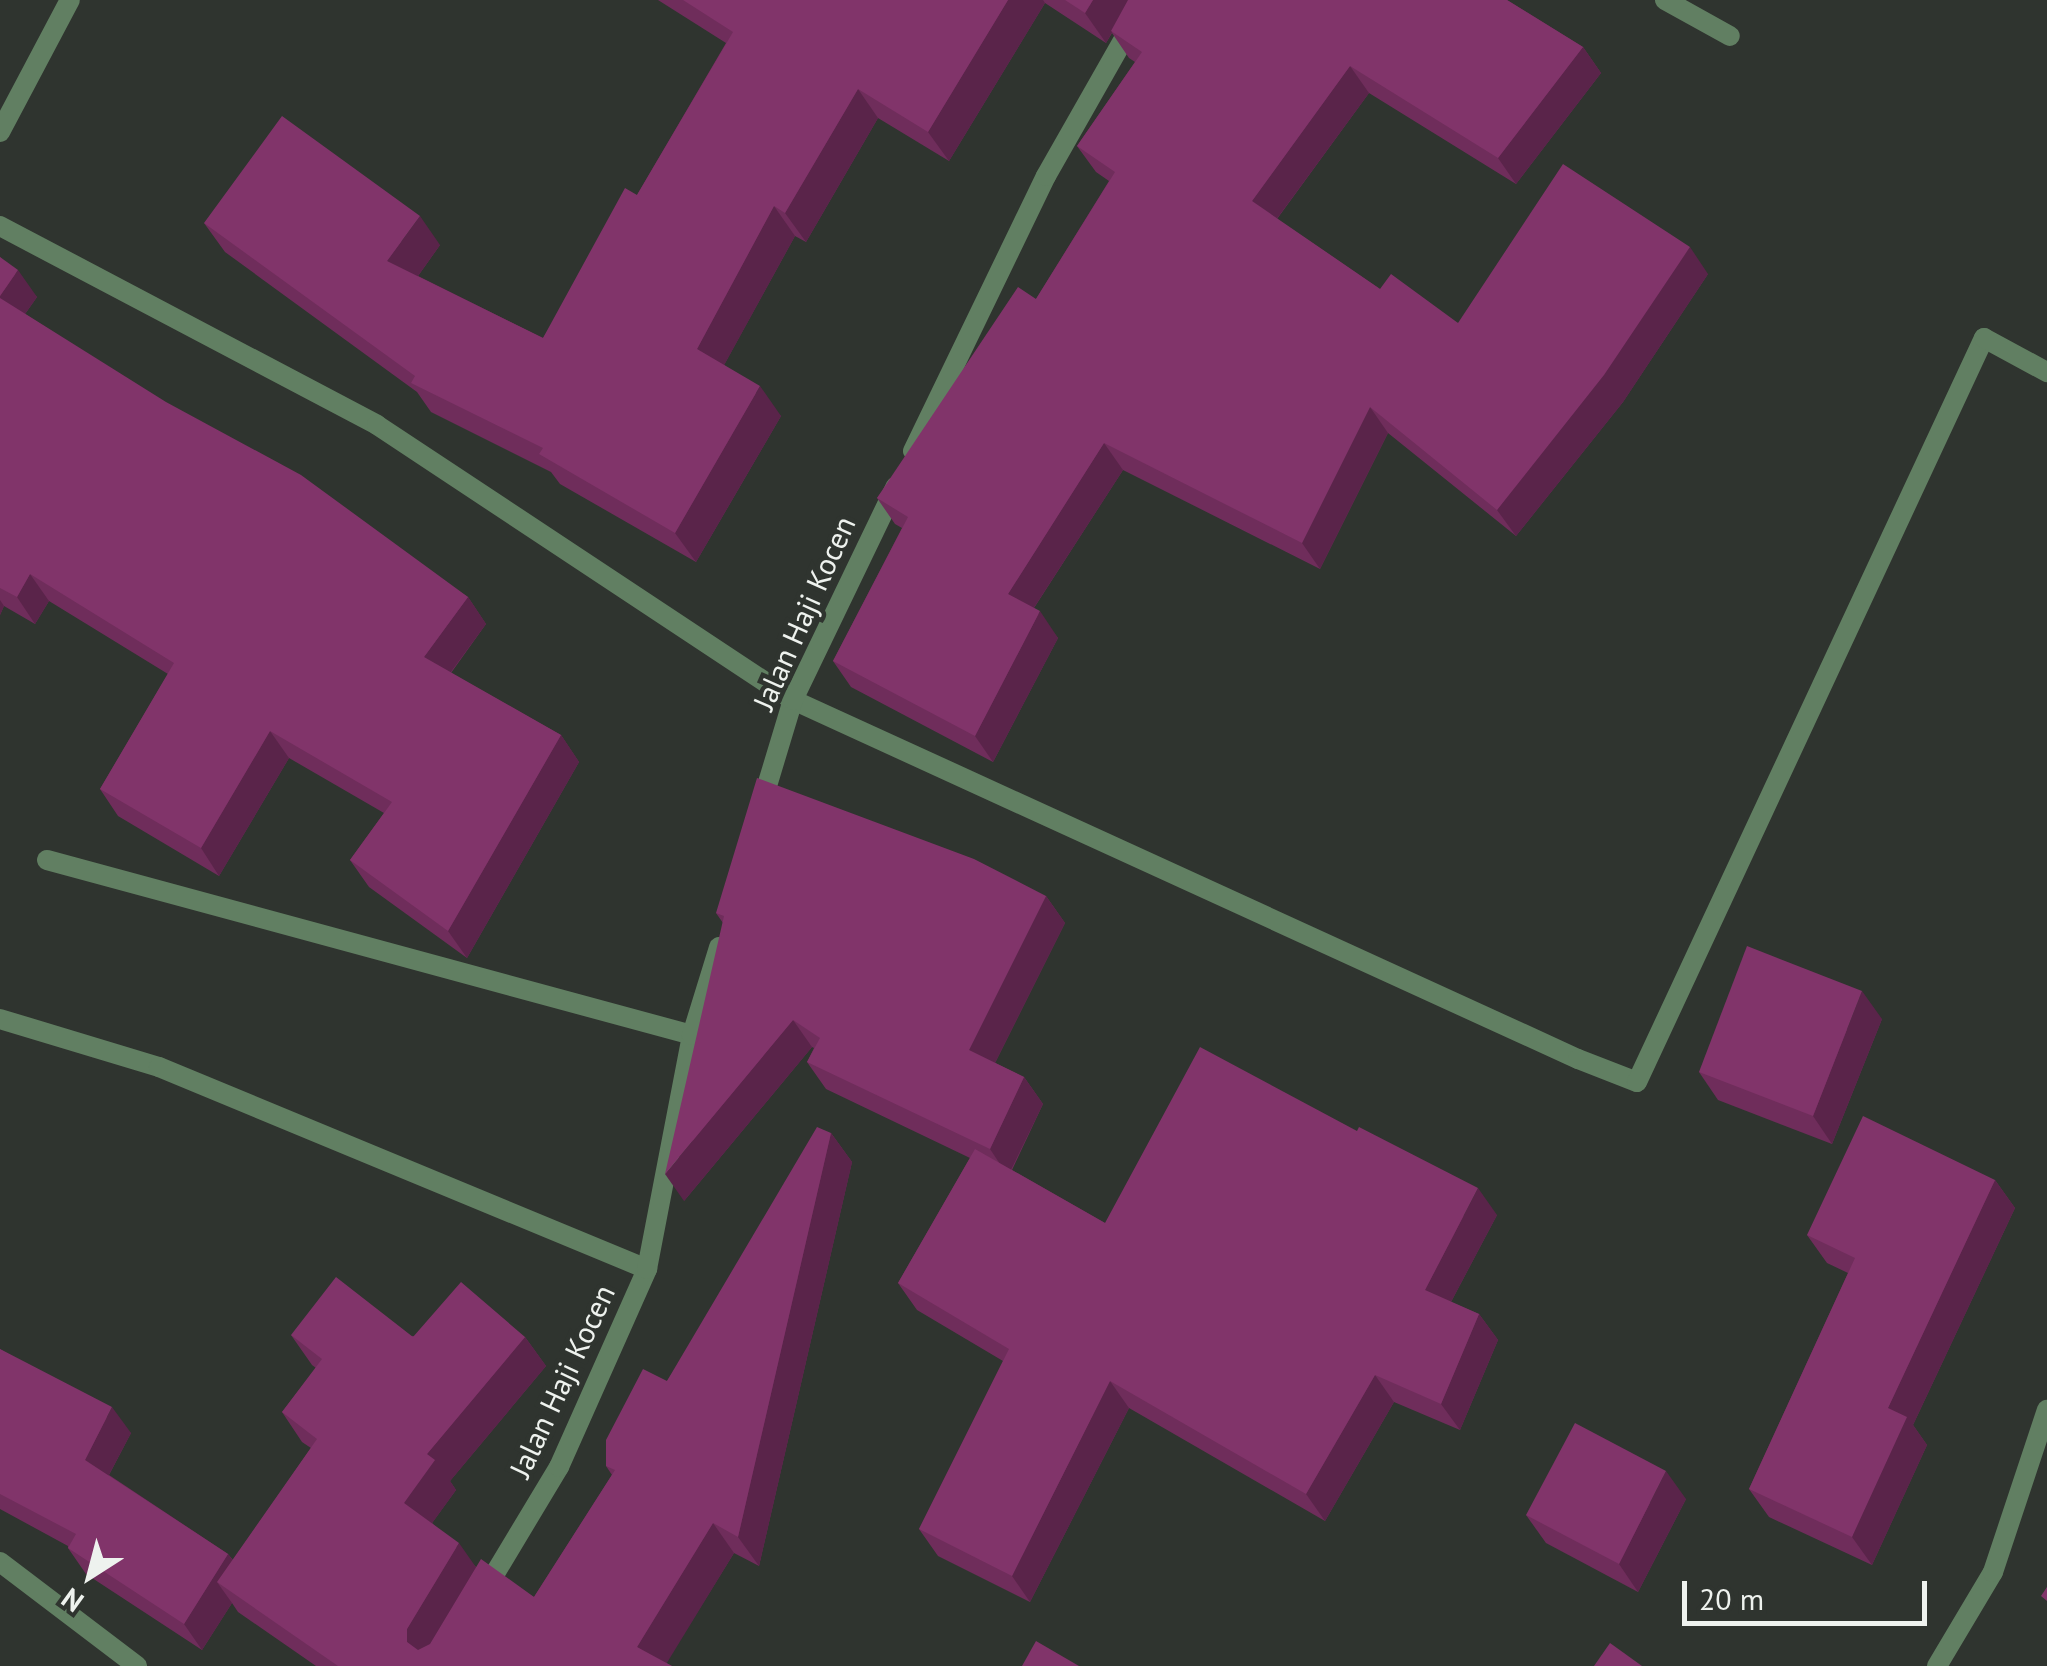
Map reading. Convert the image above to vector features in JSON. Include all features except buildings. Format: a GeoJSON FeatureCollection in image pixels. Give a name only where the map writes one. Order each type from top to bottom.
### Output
{"type":"FeatureCollection","features":[{"type":"Feature","properties":{"kind":"street"},"geometry":{"type":"LineString","coordinates":[[0,132],[70,0]]}},
{"type":"Feature","properties":{"kind":"street","name":"Jalan Haji Kocen"},"geometry":{"type":"LineString","coordinates":[[754,830],[793,700],[1046,176],[1146,0]]}},
{"type":"Feature","properties":{"kind":"street"},"geometry":{"type":"LineString","coordinates":[[1666,0],[1730,36]]}},
{"type":"Feature","properties":{"kind":"street"},"geometry":{"type":"LineString","coordinates":[[0,226],[377,425],[793,700],[1578,1059],[1637,1082],[1984,338],[2047,372]]}},
{"type":"Feature","properties":{"kind":"street"},"geometry":{"type":"LineString","coordinates":[[48,860],[692,1036]]}},
{"type":"Feature","properties":{"kind":"street","name":"Jalan Haji Kocen"},"geometry":{"type":"LineString","coordinates":[[469,1616],[559,1467],[647,1268],[692,1036],[726,924]]}},
{"type":"Feature","properties":{"kind":"street"},"geometry":{"type":"LineString","coordinates":[[0,1019],[159,1067],[647,1268]]}},
{"type":"Feature","properties":{"kind":"street"},"geometry":{"type":"LineString","coordinates":[[1938,1666],[1993,1572],[2047,1410]]}},
{"type":"Feature","properties":{"kind":"street"},"geometry":{"type":"LineString","coordinates":[[0,1562],[137,1666]]}}]}
